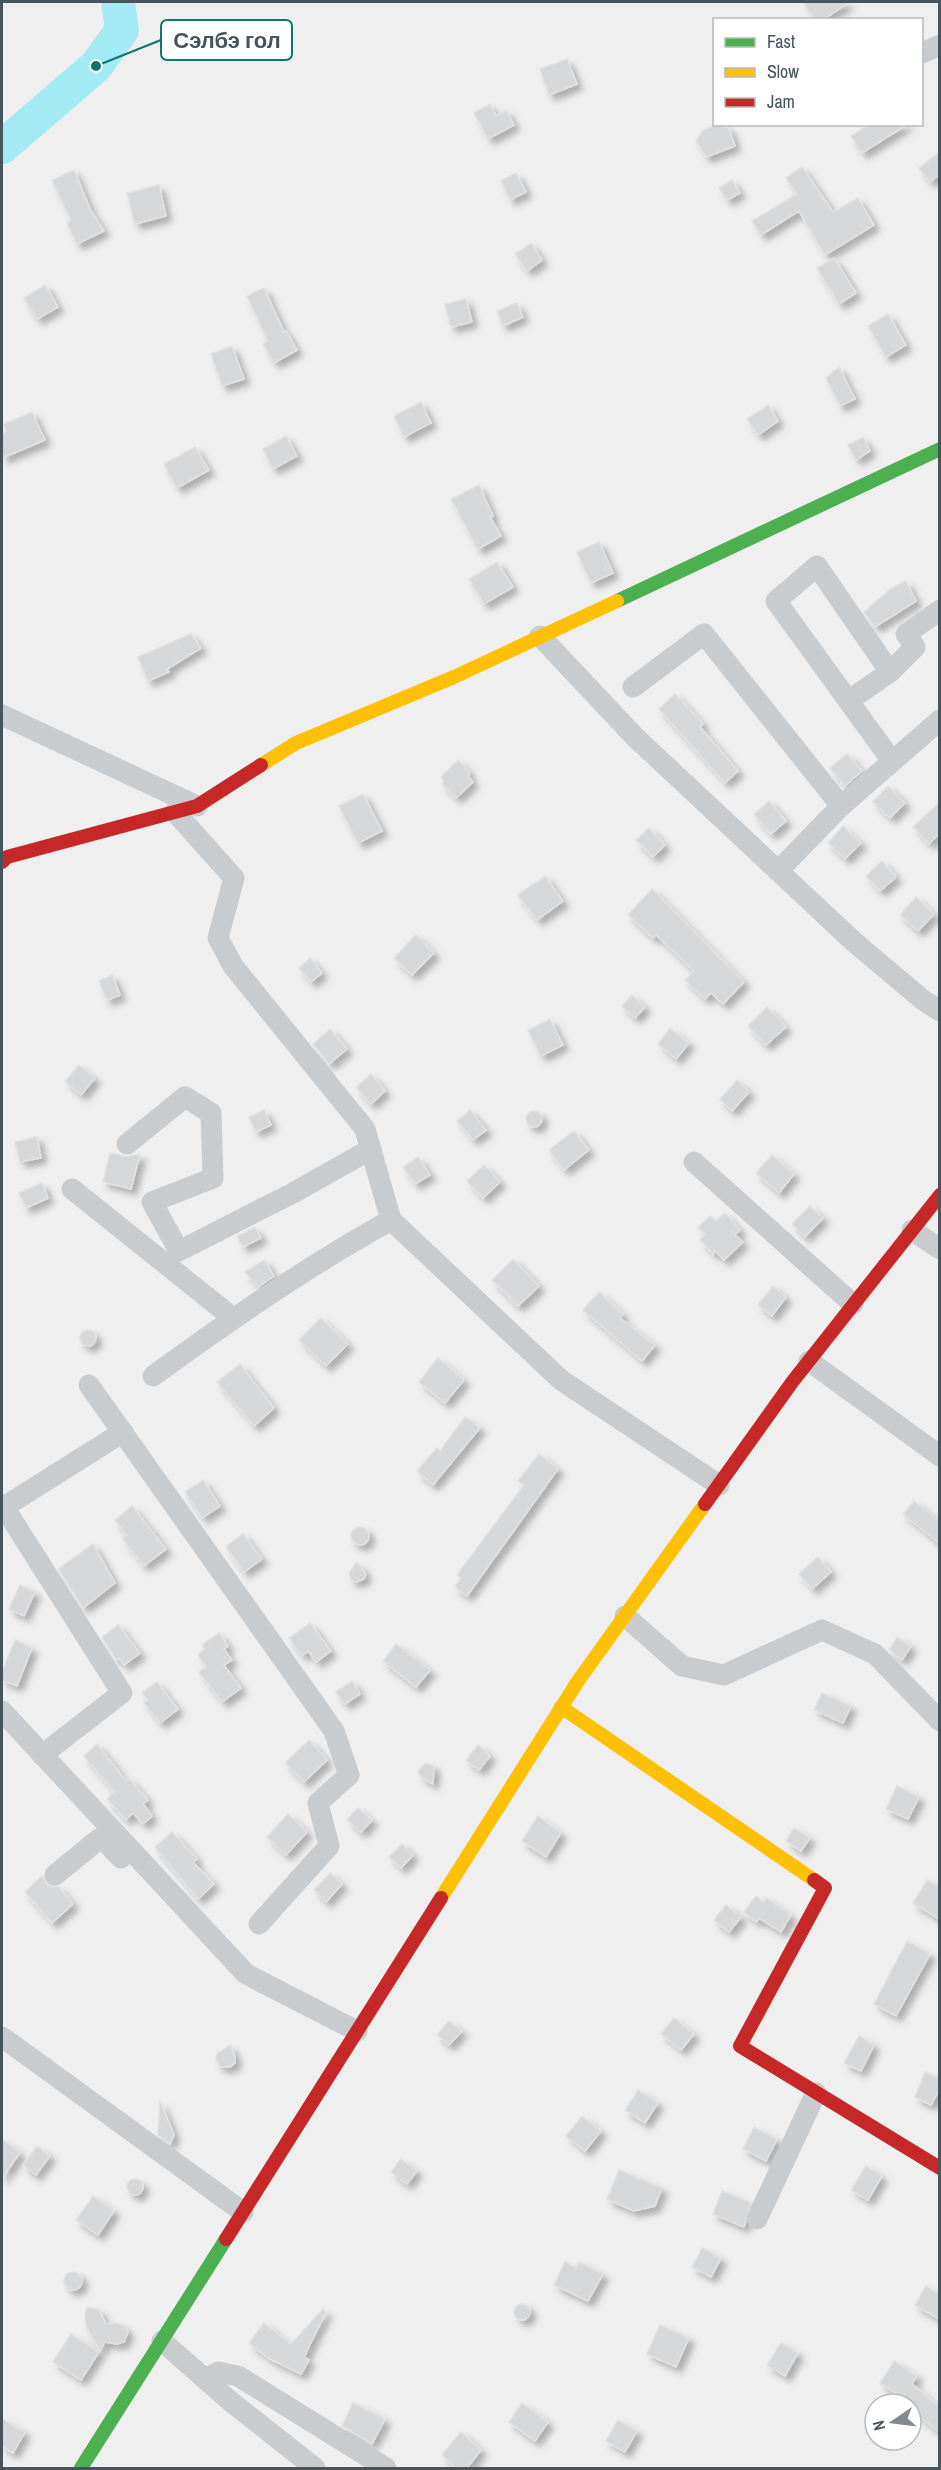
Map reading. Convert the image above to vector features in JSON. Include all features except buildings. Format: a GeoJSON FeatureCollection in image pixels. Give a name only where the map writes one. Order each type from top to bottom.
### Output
{"type":"FeatureCollection","features":[{"type":"Feature","properties":{"kind":"street"},"geometry":{"type":"LineString","coordinates":[[923,52],[939,45]]}},
{"type":"Feature","properties":{"kind":"street"},"geometry":{"type":"LineString","coordinates":[[2,862],[7,857],[197,806],[296,742],[454,677],[939,449]]}},
{"type":"Feature","properties":{"kind":"street"},"geometry":{"type":"LineString","coordinates":[[890,672],[817,566],[776,601],[892,762]]}},
{"type":"Feature","properties":{"kind":"street"},"geometry":{"type":"LineString","coordinates":[[848,701],[890,672],[915,647],[906,634],[939,610]]}},
{"type":"Feature","properties":{"kind":"street"},"geometry":{"type":"LineString","coordinates":[[633,687],[704,634],[841,806]]}},
{"type":"Feature","properties":{"kind":"street"},"geometry":{"type":"LineString","coordinates":[[540,636],[635,737],[853,941],[939,1011]]}},
{"type":"Feature","properties":{"kind":"street"},"geometry":{"type":"LineString","coordinates":[[2,714],[197,806]]}},
{"type":"Feature","properties":{"kind":"street"},"geometry":{"type":"LineString","coordinates":[[778,871],[841,806],[939,720]]}},
{"type":"Feature","properties":{"kind":"street"},"geometry":{"type":"LineString","coordinates":[[175,812],[234,878],[218,938],[233,966],[365,1129],[392,1220],[561,1380],[719,1485]]}},
{"type":"Feature","properties":{"kind":"street"},"geometry":{"type":"LineString","coordinates":[[127,1144],[185,1097],[211,1113],[213,1178],[153,1202],[178,1251],[293,1193],[371,1149]]}},
{"type":"Feature","properties":{"kind":"street"},"geometry":{"type":"LineString","coordinates":[[694,1162],[853,1304]]}},
{"type":"Feature","properties":{"kind":"street"},"geometry":{"type":"LineString","coordinates":[[72,1189],[233,1318]]}},
{"type":"Feature","properties":{"kind":"street"},"geometry":{"type":"LineString","coordinates":[[81,2469],[561,1707],[624,1616],[809,1361],[939,1195]]}},
{"type":"Feature","properties":{"kind":"street"},"geometry":{"type":"LineString","coordinates":[[153,1376],[233,1318],[338,1250],[392,1220]]}},
{"type":"Feature","properties":{"kind":"street"},"geometry":{"type":"LineString","coordinates":[[912,1230],[939,1248]]}},
{"type":"Feature","properties":{"kind":"street"},"geometry":{"type":"LineString","coordinates":[[809,1361],[939,1456]]}},
{"type":"Feature","properties":{"kind":"street"},"geometry":{"type":"LineString","coordinates":[[89,1384],[334,1731],[349,1774],[318,1803],[329,1846],[260,1924]]}},
{"type":"Feature","properties":{"kind":"street"},"geometry":{"type":"LineString","coordinates":[[42,1755],[122,1693],[4,1507],[123,1432]]}},
{"type":"Feature","properties":{"kind":"street"},"geometry":{"type":"LineString","coordinates":[[624,1616],[682,1666],[724,1675],[822,1630],[875,1654],[939,1721]]}},
{"type":"Feature","properties":{"kind":"street"},"geometry":{"type":"LineString","coordinates":[[915,1696],[939,1702]]}},
{"type":"Feature","properties":{"kind":"street"},"geometry":{"type":"LineString","coordinates":[[561,1707],[825,1888],[740,2046],[939,2168]]}},
{"type":"Feature","properties":{"kind":"street"},"geometry":{"type":"LineString","coordinates":[[2,1711],[246,1974],[357,2031]]}},
{"type":"Feature","properties":{"kind":"street"},"geometry":{"type":"LineString","coordinates":[[55,1875],[99,1839],[105,1841],[211,1959],[227,1955]]}},
{"type":"Feature","properties":{"kind":"street"},"geometry":{"type":"LineString","coordinates":[[2,2037],[243,2212]]}},
{"type":"Feature","properties":{"kind":"street"},"geometry":{"type":"LineString","coordinates":[[757,2219],[816,2093]]}},
{"type":"Feature","properties":{"kind":"street"},"geometry":{"type":"LineString","coordinates":[[162,2341],[315,2469]]}},
{"type":"Feature","properties":{"kind":"street"},"geometry":{"type":"LineString","coordinates":[[205,2379],[218,2372],[238,2376],[386,2469]]}},
{"type":"Feature","properties":{"kind":"waterway"},"geometry":{"type":"LineString","coordinates":[[2,147],[96,66],[122,30],[118,2]]}},
{"type":"Feature","properties":{"kind":"traffic: fast"},"geometry":{"type":"LineString","coordinates":[[617,601],[940,449]]}},
{"type":"Feature","properties":{"kind":"traffic: fast"},"geometry":{"type":"LineString","coordinates":[[81,2468],[226,2239]]}},
{"type":"Feature","properties":{"kind":"traffic: slow"},"geometry":{"type":"LineString","coordinates":[[261,765],[296,743],[454,677],[617,601]]}},
{"type":"Feature","properties":{"kind":"traffic: slow"},"geometry":{"type":"LineString","coordinates":[[441,1898],[578,1681],[705,1504]]}},
{"type":"Feature","properties":{"kind":"traffic: slow"},"geometry":{"type":"LineString","coordinates":[[561,1707],[814,1880]]}},
{"type":"Feature","properties":{"kind":"traffic: jam"},"geometry":{"type":"LineString","coordinates":[[2,862],[7,857],[197,806],[261,765]]}},
{"type":"Feature","properties":{"kind":"traffic: jam"},"geometry":{"type":"LineString","coordinates":[[705,1504],[793,1381],[940,1195]]}},
{"type":"Feature","properties":{"kind":"traffic: jam"},"geometry":{"type":"LineString","coordinates":[[814,1880],[825,1888],[740,2046],[940,2168]]}},
{"type":"Feature","properties":{"kind":"traffic: jam"},"geometry":{"type":"LineString","coordinates":[[226,2239],[441,1898]]}},
{"type":"Feature","properties":{"kind":"place","name":"Сэлбэ гол"},"geometry":{"type":"Point","coordinates":[96,66]}}]}
